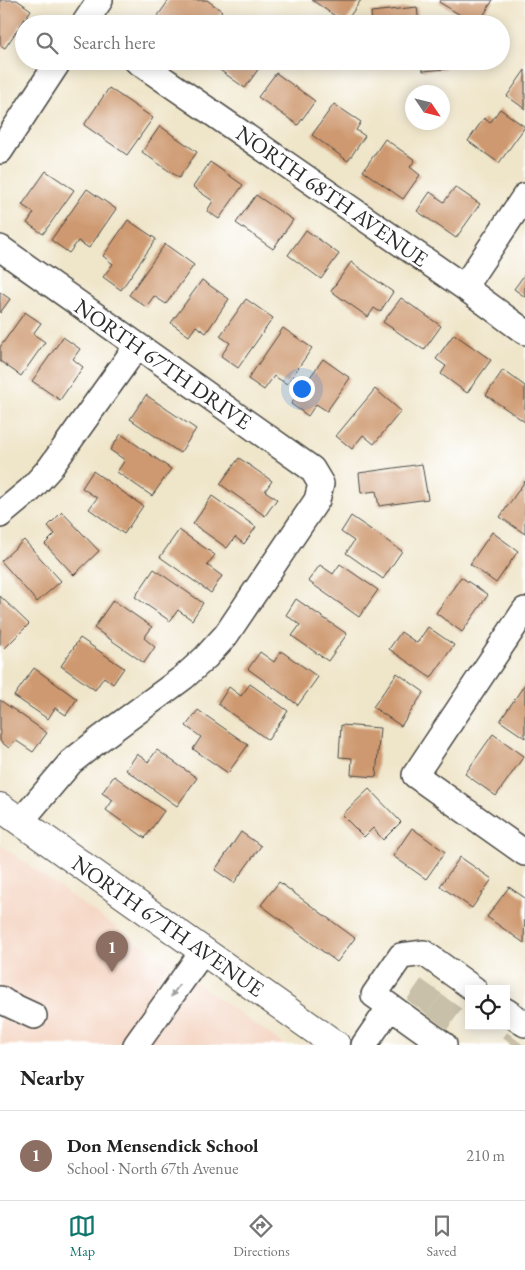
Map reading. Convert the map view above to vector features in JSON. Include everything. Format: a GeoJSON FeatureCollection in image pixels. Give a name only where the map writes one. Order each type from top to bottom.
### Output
{"type":"FeatureCollection","features":[{"type":"Feature","properties":{"kind":"main road","name":"NORTH 67TH AVENUE"},"geometry":{"type":"LineString","coordinates":[[10,814],[336,1045]]}},
{"type":"Feature","properties":{"kind":"street"},"geometry":{"type":"LineString","coordinates":[[90,15],[100,0]]}},
{"type":"Feature","properties":{"kind":"street"},"geometry":{"type":"LineString","coordinates":[[0,150],[54,70]]}},
{"type":"Feature","properties":{"kind":"street","name":"NORTH 68TH AVENUE"},"geometry":{"type":"LineString","coordinates":[[150,70],[464,287],[525,332]]}},
{"type":"Feature","properties":{"kind":"street"},"geometry":{"type":"LineString","coordinates":[[464,287],[525,196]]}},
{"type":"Feature","properties":{"kind":"street","name":"NORTH 67TH DRIVE"},"geometry":{"type":"LineString","coordinates":[[0,248],[312,470],[321,484],[317,500],[226,635],[206,657],[184,677],[71,762],[10,814]]}},
{"type":"Feature","properties":{"kind":"street"},"geometry":{"type":"LineString","coordinates":[[0,515],[30,490],[50,468],[138,346]]}},
{"type":"Feature","properties":{"kind":"street"},"geometry":{"type":"LineString","coordinates":[[525,610],[415,776],[525,853]]}},
{"type":"Feature","properties":{"kind":"street"},"geometry":{"type":"LineString","coordinates":[[136,1045],[203,951]]}},
{"type":"Feature","properties":{"kind":"street"},"geometry":{"type":"LineString","coordinates":[[437,1034],[405,1011],[374,995],[400,956],[424,953],[439,975],[465,989]]}},
{"type":"Feature","properties":{"kind":"street"},"geometry":{"type":"LineString","coordinates":[[0,999],[6,1004],[34,1016]]}},
{"type":"Feature","properties":{"kind":"street"},"geometry":{"type":"LineString","coordinates":[[364,1045],[405,1011]]}},
{"type":"Feature","properties":{"kind":"street"},"geometry":{"type":"LineString","coordinates":[[510,1016],[522,1030]]}},
{"type":"Feature","properties":{"kind":"shaded area"},"geometry":{"type":"Polygon","coordinates":[[[0,845],[87,907],[285,1045],[0,1045],[0,845]]]}},
{"type":"Feature","properties":{"kind":"building"},"geometry":{"type":"Polygon","coordinates":[[[0,0],[17,0],[31,10],[28,15],[15,15],[15,33],[5,48],[0,45],[0,0]]]}},
{"type":"Feature","properties":{"kind":"building"},"geometry":{"type":"Polygon","coordinates":[[[169,0],[207,0],[222,11],[219,15],[158,15],[169,0]]]}},
{"type":"Feature","properties":{"kind":"building"},"geometry":{"type":"Polygon","coordinates":[[[312,0],[361,0],[351,15],[334,15],[312,0]]]}},
{"type":"Feature","properties":{"kind":"building"},"geometry":{"type":"Polygon","coordinates":[[[440,0],[493,0],[484,15],[460,15],[439,2],[440,0]]]}},
{"type":"Feature","properties":{"kind":"building"},"geometry":{"type":"Polygon","coordinates":[[[417,7],[418,15],[371,15],[371,12],[417,7]]]}},
{"type":"Feature","properties":{"kind":"building"},"geometry":{"type":"Polygon","coordinates":[[[220,70],[258,70],[245,88],[220,70]]]}},
{"type":"Feature","properties":{"kind":"building"},"geometry":{"type":"Polygon","coordinates":[[[525,70],[525,109],[507,96],[525,70]]]}},
{"type":"Feature","properties":{"kind":"building"},"geometry":{"type":"Polygon","coordinates":[[[276,73],[315,101],[298,125],[258,97],[276,73]]]}},
{"type":"Feature","properties":{"kind":"building"},"geometry":{"type":"Polygon","coordinates":[[[109,88],[153,118],[127,155],[84,125],[109,88]]]}},
{"type":"Feature","properties":{"kind":"building"},"geometry":{"type":"Polygon","coordinates":[[[334,104],[361,122],[356,130],[365,136],[348,161],[312,135],[334,104]]]}},
{"type":"Feature","properties":{"kind":"building"},"geometry":{"type":"Polygon","coordinates":[[[500,109],[525,127],[499,163],[468,141],[484,118],[490,123],[500,109]]]}},
{"type":"Feature","properties":{"kind":"building"},"geometry":{"type":"Polygon","coordinates":[[[160,126],[197,152],[179,178],[142,152],[160,126]]]}},
{"type":"Feature","properties":{"kind":"building"},"geometry":{"type":"Polygon","coordinates":[[[385,139],[415,160],[410,167],[420,175],[403,199],[363,171],[385,139]]]}},
{"type":"Feature","properties":{"kind":"building"},"geometry":{"type":"Polygon","coordinates":[[[210,162],[243,185],[219,219],[207,211],[213,201],[193,187],[210,162]]]}},
{"type":"Feature","properties":{"kind":"building"},"geometry":{"type":"Polygon","coordinates":[[[46,171],[74,190],[43,234],[27,223],[34,213],[22,205],[46,171]]]}},
{"type":"Feature","properties":{"kind":"building"},"geometry":{"type":"Polygon","coordinates":[[[455,187],[480,204],[456,238],[417,211],[430,192],[444,202],[455,187]]]}},
{"type":"Feature","properties":{"kind":"building"},"geometry":{"type":"Polygon","coordinates":[[[87,189],[116,209],[89,248],[78,241],[69,253],[51,240],[87,189]]]}},
{"type":"Feature","properties":{"kind":"building"},"geometry":{"type":"Polygon","coordinates":[[[256,195],[293,220],[273,249],[236,223],[256,195]]]}},
{"type":"Feature","properties":{"kind":"building"},"geometry":{"type":"Polygon","coordinates":[[[128,220],[156,239],[121,290],[103,277],[113,264],[103,256],[128,220]]]}},
{"type":"Feature","properties":{"kind":"building"},"geometry":{"type":"Polygon","coordinates":[[[306,230],[339,254],[321,279],[288,255],[306,230]]]}},
{"type":"Feature","properties":{"kind":"building"},"geometry":{"type":"Polygon","coordinates":[[[165,244],[194,265],[166,304],[154,296],[146,307],[129,295],[165,244]]]}},
{"type":"Feature","properties":{"kind":"building"},"geometry":{"type":"Polygon","coordinates":[[[351,262],[393,292],[380,312],[374,308],[368,317],[331,291],[351,262]]]}},
{"type":"Feature","properties":{"kind":"building"},"geometry":{"type":"Polygon","coordinates":[[[525,274],[525,297],[514,289],[525,274]]]}},
{"type":"Feature","properties":{"kind":"building"},"geometry":{"type":"Polygon","coordinates":[[[202,280],[229,299],[206,333],[196,326],[189,336],[171,323],[202,280]]]}},
{"type":"Feature","properties":{"kind":"building"},"geometry":{"type":"Polygon","coordinates":[[[0,292],[10,299],[0,313],[0,292]]]}},
{"type":"Feature","properties":{"kind":"building"},"geometry":{"type":"Polygon","coordinates":[[[401,298],[441,326],[424,350],[383,322],[401,298]]]}},
{"type":"Feature","properties":{"kind":"building"},"geometry":{"type":"Polygon","coordinates":[[[246,299],[273,318],[238,368],[221,356],[230,343],[220,336],[246,299]]]}},
{"type":"Feature","properties":{"kind":"building"},"geometry":{"type":"Polygon","coordinates":[[[25,312],[41,323],[33,334],[45,342],[21,376],[0,361],[0,347],[25,312]]]}},
{"type":"Feature","properties":{"kind":"building"},"geometry":{"type":"Polygon","coordinates":[[[283,328],[312,348],[287,384],[274,376],[264,390],[248,379],[283,328]]]}},
{"type":"Feature","properties":{"kind":"building"},"geometry":{"type":"Polygon","coordinates":[[[454,334],[491,360],[467,393],[441,374],[446,366],[436,359],[454,334]]]}},
{"type":"Feature","properties":{"kind":"building"},"geometry":{"type":"Polygon","coordinates":[[[63,337],[80,349],[73,359],[83,367],[60,400],[32,381],[63,337]]]}},
{"type":"Feature","properties":{"kind":"building"},"geometry":{"type":"Polygon","coordinates":[[[323,359],[350,378],[327,411],[316,404],[308,416],[291,404],[323,359]]]}},
{"type":"Feature","properties":{"kind":"building"},"geometry":{"type":"Polygon","coordinates":[[[503,370],[525,386],[525,422],[486,395],[503,370]]]}},
{"type":"Feature","properties":{"kind":"building"},"geometry":{"type":"Polygon","coordinates":[[[375,389],[401,411],[374,444],[363,435],[352,449],[336,436],[375,389]]]}},
{"type":"Feature","properties":{"kind":"building"},"geometry":{"type":"Polygon","coordinates":[[[146,395],[196,429],[180,453],[130,419],[146,395]]]}},
{"type":"Feature","properties":{"kind":"building"},"geometry":{"type":"Polygon","coordinates":[[[121,434],[171,469],[152,496],[117,472],[125,460],[110,450],[121,434]]]}},
{"type":"Feature","properties":{"kind":"building"},"geometry":{"type":"Polygon","coordinates":[[[239,458],[272,481],[265,491],[277,499],[265,516],[220,484],[239,458]]]}},
{"type":"Feature","properties":{"kind":"building"},"geometry":{"type":"Polygon","coordinates":[[[422,464],[428,499],[379,506],[376,491],[361,493],[359,473],[422,464]]]}},
{"type":"Feature","properties":{"kind":"building"},"geometry":{"type":"Polygon","coordinates":[[[93,471],[143,506],[124,534],[89,509],[97,498],[82,488],[93,471]]]}},
{"type":"Feature","properties":{"kind":"building"},"geometry":{"type":"Polygon","coordinates":[[[525,481],[525,534],[500,517],[525,481]]]}},
{"type":"Feature","properties":{"kind":"building"},"geometry":{"type":"Polygon","coordinates":[[[212,496],[256,527],[244,544],[235,537],[227,548],[193,524],[212,496]]]}},
{"type":"Feature","properties":{"kind":"building"},"geometry":{"type":"Polygon","coordinates":[[[62,512],[99,551],[74,575],[45,544],[55,534],[48,526],[62,512]]]}},
{"type":"Feature","properties":{"kind":"building"},"geometry":{"type":"Polygon","coordinates":[[[351,516],[402,551],[383,579],[346,553],[354,541],[341,532],[351,516]]]}},
{"type":"Feature","properties":{"kind":"building"},"geometry":{"type":"Polygon","coordinates":[[[179,530],[215,555],[207,565],[222,576],[211,593],[160,557],[179,530]]]}},
{"type":"Feature","properties":{"kind":"building"},"geometry":{"type":"Polygon","coordinates":[[[492,532],[518,551],[496,583],[470,564],[492,532]]]}},
{"type":"Feature","properties":{"kind":"building"},"geometry":{"type":"Polygon","coordinates":[[[24,540],[61,581],[37,602],[1,561],[24,540]]]}},
{"type":"Feature","properties":{"kind":"building"},"geometry":{"type":"Polygon","coordinates":[[[340,564],[378,590],[359,617],[308,581],[320,565],[333,574],[340,564]]]}},
{"type":"Feature","properties":{"kind":"building"},"geometry":{"type":"Polygon","coordinates":[[[154,569],[203,603],[192,620],[178,610],[170,621],[135,597],[154,569]]]}},
{"type":"Feature","properties":{"kind":"building"},"geometry":{"type":"Polygon","coordinates":[[[461,577],[488,595],[462,632],[436,613],[461,577]]]}},
{"type":"Feature","properties":{"kind":"building"},"geometry":{"type":"Polygon","coordinates":[[[0,596],[29,624],[4,649],[0,645],[0,596]]]}},
{"type":"Feature","properties":{"kind":"building"},"geometry":{"type":"Polygon","coordinates":[[[296,599],[347,634],[328,661],[292,636],[300,625],[286,615],[296,599]]]}},
{"type":"Feature","properties":{"kind":"building"},"geometry":{"type":"Polygon","coordinates":[[[113,600],[152,627],[144,638],[155,647],[144,663],[94,628],[113,600]]]}},
{"type":"Feature","properties":{"kind":"building"},"geometry":{"type":"Polygon","coordinates":[[[428,627],[454,645],[431,678],[389,649],[401,632],[417,643],[428,627]]]}},
{"type":"Feature","properties":{"kind":"building"},"geometry":{"type":"Polygon","coordinates":[[[80,638],[124,668],[113,684],[104,677],[95,690],[61,666],[80,638]]]}},
{"type":"Feature","properties":{"kind":"building"},"geometry":{"type":"Polygon","coordinates":[[[281,651],[318,677],[298,705],[248,669],[260,652],[274,662],[281,651]]]}},
{"type":"Feature","properties":{"kind":"building"},"geometry":{"type":"Polygon","coordinates":[[[34,668],[77,699],[66,715],[55,708],[48,719],[14,696],[34,668]]]}},
{"type":"Feature","properties":{"kind":"building"},"geometry":{"type":"Polygon","coordinates":[[[397,673],[424,692],[401,726],[373,707],[397,673]]]}},
{"type":"Feature","properties":{"kind":"building"},"geometry":{"type":"Polygon","coordinates":[[[250,684],[288,711],[268,740],[218,704],[229,687],[241,696],[250,684]]]}},
{"type":"Feature","properties":{"kind":"building"},"geometry":{"type":"Polygon","coordinates":[[[525,684],[525,738],[500,721],[525,684]]]}},
{"type":"Feature","properties":{"kind":"building"},"geometry":{"type":"Polygon","coordinates":[[[0,700],[47,733],[33,752],[15,740],[9,748],[0,741],[0,700]]]}},
{"type":"Feature","properties":{"kind":"building"},"geometry":{"type":"Polygon","coordinates":[[[198,710],[248,745],[228,773],[193,749],[201,737],[186,726],[198,710]]]}},
{"type":"Feature","properties":{"kind":"building"},"geometry":{"type":"Polygon","coordinates":[[[341,725],[380,728],[376,777],[351,775],[352,758],[339,757],[341,725]]]}},
{"type":"Feature","properties":{"kind":"building"},"geometry":{"type":"Polygon","coordinates":[[[493,734],[524,756],[496,796],[465,774],[493,734]]]}},
{"type":"Feature","properties":{"kind":"building"},"geometry":{"type":"Polygon","coordinates":[[[157,750],[197,778],[177,806],[126,770],[137,754],[148,762],[157,750]]]}},
{"type":"Feature","properties":{"kind":"building"},"geometry":{"type":"Polygon","coordinates":[[[114,776],[164,811],[145,838],[106,810],[113,800],[102,793],[114,776]]]}},
{"type":"Feature","properties":{"kind":"building"},"geometry":{"type":"Polygon","coordinates":[[[369,789],[401,822],[383,840],[373,828],[364,837],[342,815],[369,789]]]}},
{"type":"Feature","properties":{"kind":"building"},"geometry":{"type":"Polygon","coordinates":[[[412,828],[445,852],[426,879],[393,856],[412,828]]]}},
{"type":"Feature","properties":{"kind":"building"},"geometry":{"type":"Polygon","coordinates":[[[241,832],[261,846],[234,883],[215,870],[241,832]]]}},
{"type":"Feature","properties":{"kind":"building"},"geometry":{"type":"Polygon","coordinates":[[[460,857],[492,879],[472,908],[440,886],[460,857]]]}},
{"type":"Feature","properties":{"kind":"building"},"geometry":{"type":"Polygon","coordinates":[[[279,882],[355,938],[337,962],[261,905],[279,882]]]}},
{"type":"Feature","properties":{"kind":"building"},"geometry":{"type":"Polygon","coordinates":[[[509,887],[525,898],[524,943],[487,917],[509,887]]]}},
{"type":"Feature","properties":{"kind":"tunnel"},"geometry":{"type":"LineString","coordinates":[[417,1007],[434,983]]}},
{"type":"Feature","properties":{"kind":"tunnel"},"geometry":{"type":"LineString","coordinates":[[437,1022],[455,997]]}},
{"type":"Feature","properties":{"kind":"tunnel"},"geometry":{"type":"LineString","coordinates":[[513,1045],[517,1040]]}},
{"type":"Feature","properties":{"kind":"place","name":"Don Mensendick School"},"geometry":{"type":"Point","coordinates":[112,972]}}]}
